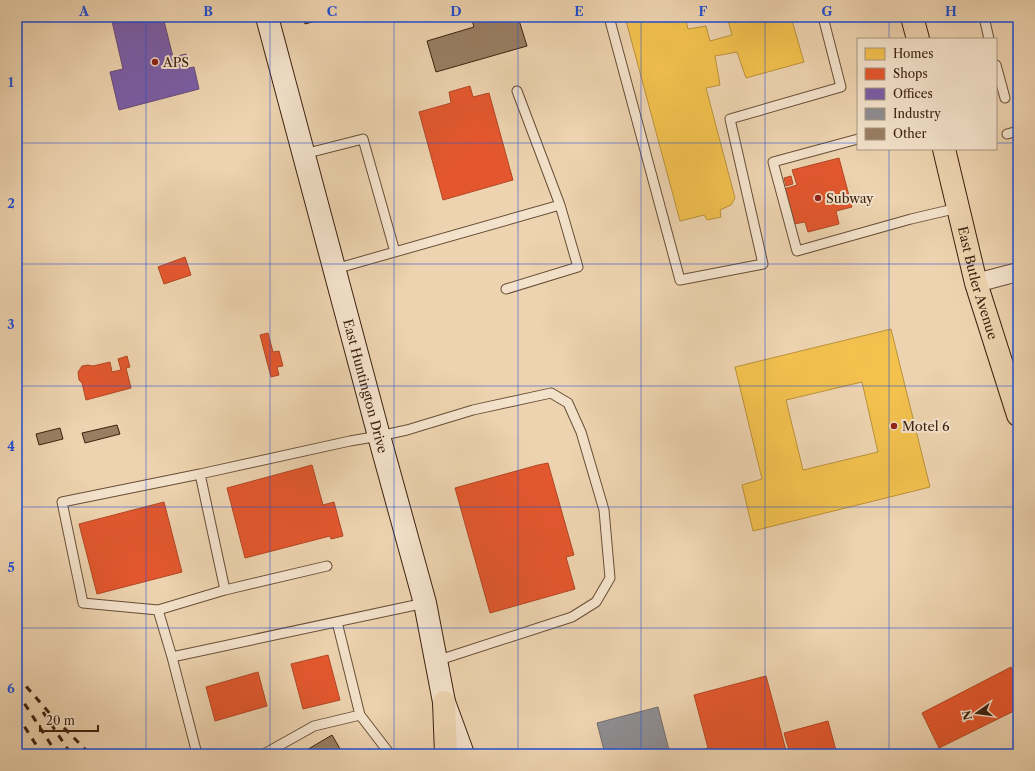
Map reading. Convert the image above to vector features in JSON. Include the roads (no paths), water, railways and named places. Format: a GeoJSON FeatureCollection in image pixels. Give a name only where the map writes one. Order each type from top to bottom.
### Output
{"type":"FeatureCollection","features":[{"type":"Feature","properties":{"kind":"main road"},"geometry":{"type":"LineString","coordinates":[[912,17],[918,38]]}},
{"type":"Feature","properties":{"kind":"main road","name":"East Butler Avenue"},"geometry":{"type":"LineString","coordinates":[[944,150],[976,283],[1018,415]]}},
{"type":"Feature","properties":{"kind":"main road"},"geometry":{"type":"LineString","coordinates":[[444,702],[446,754]]}},
{"type":"Feature","properties":{"kind":"street","name":"East Huntington Drive"},"geometry":{"type":"LineString","coordinates":[[267,17],[425,603],[444,702],[463,754]]}},
{"type":"Feature","properties":{"kind":"street"},"geometry":{"type":"LineString","coordinates":[[976,283],[1018,272]]}},
{"type":"Feature","properties":{"kind":"lane"},"geometry":{"type":"LineString","coordinates":[[609,17],[680,280],[763,264],[730,119],[841,87],[823,17]]}},
{"type":"Feature","properties":{"kind":"lane"},"geometry":{"type":"LineString","coordinates":[[984,17],[989,38]]}},
{"type":"Feature","properties":{"kind":"lane"},"geometry":{"type":"LineString","coordinates":[[997,69],[1004,98]]}},
{"type":"Feature","properties":{"kind":"lane"},"geometry":{"type":"LineString","coordinates":[[506,289],[578,267],[560,205],[517,91]]}},
{"type":"Feature","properties":{"kind":"lane"},"geometry":{"type":"LineString","coordinates":[[1007,134],[1018,131]]}},
{"type":"Feature","properties":{"kind":"lane"},"geometry":{"type":"LineString","coordinates":[[304,154],[363,139],[395,252]]}},
{"type":"Feature","properties":{"kind":"lane"},"geometry":{"type":"LineString","coordinates":[[857,139],[773,162],[796,251],[911,219],[958,208]]}},
{"type":"Feature","properties":{"kind":"lane"},"geometry":{"type":"LineString","coordinates":[[335,269],[560,205]]}},
{"type":"Feature","properties":{"kind":"lane"},"geometry":{"type":"LineString","coordinates":[[327,566],[225,590],[158,610],[83,602],[62,502],[407,430],[474,410],[551,393],[568,403],[581,432],[604,510],[610,578],[596,602],[572,617],[436,661]]}},
{"type":"Feature","properties":{"kind":"lane"},"geometry":{"type":"LineString","coordinates":[[200,474],[225,590]]}},
{"type":"Feature","properties":{"kind":"lane"},"geometry":{"type":"LineString","coordinates":[[172,657],[425,603]]}},
{"type":"Feature","properties":{"kind":"lane"},"geometry":{"type":"LineString","coordinates":[[158,610],[172,657],[197,754]]}},
{"type":"Feature","properties":{"kind":"lane"},"geometry":{"type":"LineString","coordinates":[[337,622],[360,715],[390,754]]}},
{"type":"Feature","properties":{"kind":"lane"},"geometry":{"type":"LineString","coordinates":[[264,754],[314,726],[360,715]]}},
{"type":"Feature","properties":{"kind":"railway"},"geometry":{"type":"LineString","coordinates":[[17,676],[52,716],[90,754]]}},
{"type":"Feature","properties":{"kind":"railway"},"geometry":{"type":"LineString","coordinates":[[17,692],[57,754]]}},
{"type":"Feature","properties":{"kind":"railway"},"geometry":{"type":"LineString","coordinates":[[43,712],[71,754]]}},
{"type":"Feature","properties":{"kind":"railway"},"geometry":{"type":"LineString","coordinates":[[17,715],[42,754]]}},
{"type":"Feature","properties":{"kind":"place","name":"APS"},"geometry":{"type":"Point","coordinates":[155,62]}},
{"type":"Feature","properties":{"kind":"place","name":"Subway"},"geometry":{"type":"Point","coordinates":[818,198]}},
{"type":"Feature","properties":{"kind":"place","name":"Motel 6"},"geometry":{"type":"Point","coordinates":[894,426]}}]}
